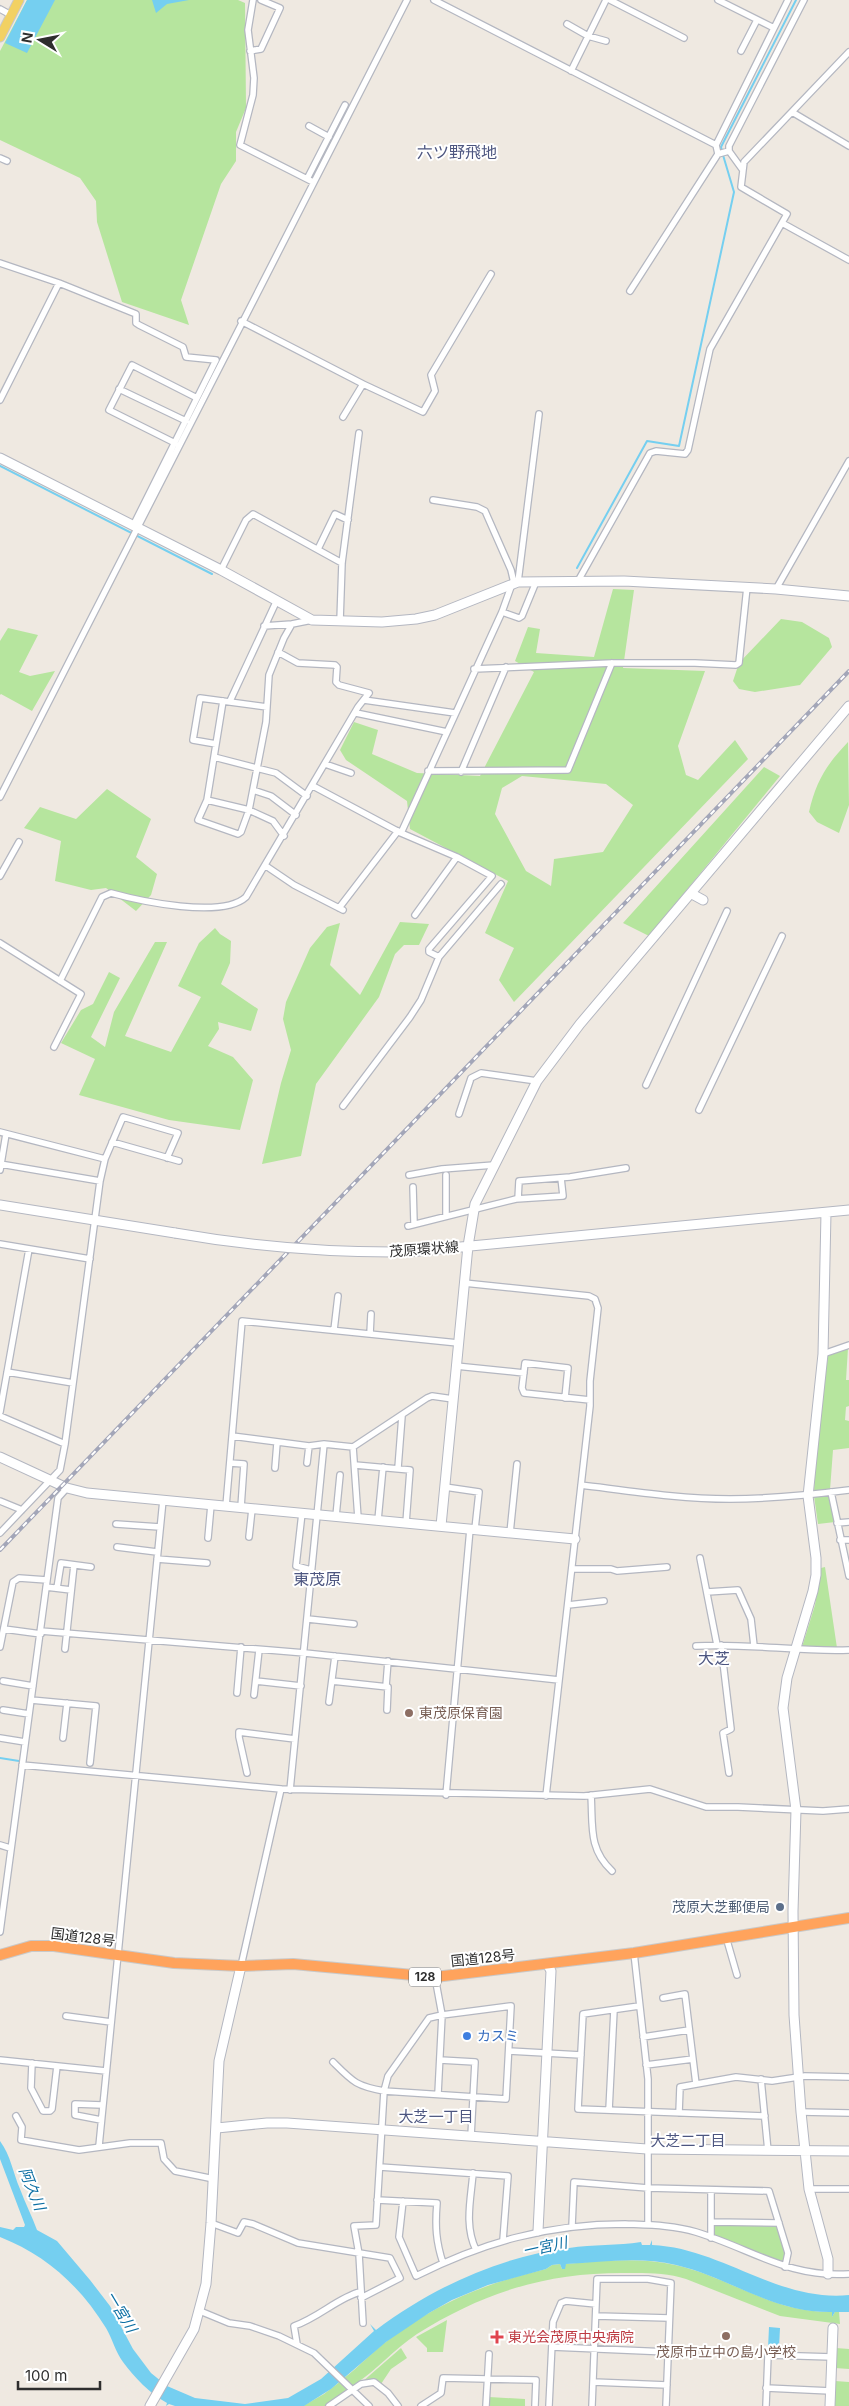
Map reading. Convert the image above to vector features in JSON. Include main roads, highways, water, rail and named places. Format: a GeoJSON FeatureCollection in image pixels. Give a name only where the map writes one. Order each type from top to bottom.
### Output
{"type":"FeatureCollection","features":[{"type":"Feature","properties":{"kind":"highway","name":"国道128号"},"geometry":{"type":"LineString","coordinates":[[0,1955],[16,1949],[42,1946],[174,1962],[241,1966],[293,1964],[435,1977],[548,1965],[634,1953],[849,1918]]}},
{"type":"Feature","properties":{"kind":"main road"},"geometry":{"type":"LineString","coordinates":[[0,37],[19,0]]}},
{"type":"Feature","properties":{"kind":"water"},"geometry":{"type":"Polygon","coordinates":[[[27,0],[55,0],[27,53],[5,43],[27,0]]]}},
{"type":"Feature","properties":{"kind":"water"},"geometry":{"type":"Polygon","coordinates":[[[152,0],[189,0],[167,4],[156,13],[152,0]]]}},
{"type":"Feature","properties":{"kind":"water","name":"一宮川"},"geometry":{"type":"Polygon","coordinates":[[[0,2141],[37,2230],[57,2241],[90,2280],[110,2306],[133,2349],[151,2373],[167,2386],[195,2398],[245,2404],[288,2398],[321,2379],[374,2331],[370,2324],[376,2330],[397,2315],[443,2288],[491,2267],[543,2252],[578,2247],[641,2242],[642,2245],[650,2245],[652,2240],[652,2245],[678,2248],[702,2255],[798,2291],[823,2295],[849,2295],[849,2312],[835,2312],[832,2317],[832,2312],[810,2311],[790,2307],[696,2271],[662,2262],[635,2260],[607,2261],[566,2264],[565,2269],[562,2269],[560,2264],[552,2265],[546,2269],[488,2285],[452,2300],[429,2313],[386,2342],[331,2389],[304,2406],[175,2406],[169,2404],[166,2406],[167,2403],[154,2395],[132,2374],[118,2354],[106,2328],[73,2285],[32,2253],[0,2237],[0,2227],[13,2230],[16,2227],[24,2227],[25,2225],[0,2159],[0,2141]]]}},
{"type":"Feature","properties":{"kind":"water"},"geometry":{"type":"Polygon","coordinates":[[[769,2327],[780,2328],[779,2348],[768,2348],[769,2327]]]}},
{"type":"Feature","properties":{"kind":"waterway"},"geometry":{"type":"LineString","coordinates":[[722,151],[721,147],[796,0]]}},
{"type":"Feature","properties":{"kind":"waterway"},"geometry":{"type":"LineString","coordinates":[[577,568],[647,441],[679,446],[734,192],[723,155]]}},
{"type":"Feature","properties":{"kind":"waterway"},"geometry":{"type":"LineString","coordinates":[[0,466],[212,574]]}},
{"type":"Feature","properties":{"kind":"waterway"},"geometry":{"type":"LineString","coordinates":[[0,1758],[19,1761]]}},
{"type":"Feature","properties":{"kind":"railway"},"geometry":{"type":"LineString","coordinates":[[0,1550],[849,671]]}},
{"type":"Feature","properties":{"kind":"place","name":"東茂原保育園"},"geometry":{"type":"Point","coordinates":[409,1713]}},
{"type":"Feature","properties":{"kind":"place","name":"茂原大芝郵便局"},"geometry":{"type":"Point","coordinates":[780,1907]}},
{"type":"Feature","properties":{"kind":"place","name":"カスミ"},"geometry":{"type":"Point","coordinates":[467,2036]}},
{"type":"Feature","properties":{"kind":"place","name":"茂原市立中の島小学校"},"geometry":{"type":"Point","coordinates":[726,2336]}},
{"type":"Feature","properties":{"kind":"place","name":"東光会茂原中央病院"},"geometry":{"type":"Point","coordinates":[497,2337]}},
{"type":"Feature","properties":{"kind":"district","name":"六ツ野飛地"},"geometry":{"type":"Point","coordinates":[457,152]}},
{"type":"Feature","properties":{"kind":"district","name":"東茂原"},"geometry":{"type":"Point","coordinates":[317,1579]}},
{"type":"Feature","properties":{"kind":"district","name":"大芝"},"geometry":{"type":"Point","coordinates":[714,1658]}},
{"type":"Feature","properties":{"kind":"district","name":"大芝一丁目"},"geometry":{"type":"Point","coordinates":[436,2117]}},
{"type":"Feature","properties":{"kind":"district","name":"大芝二丁目"},"geometry":{"type":"Point","coordinates":[688,2141]}},
{"type":"Feature","properties":{"kind":"water label","name":"阿久川"},"geometry":{"type":"Point","coordinates":[32,2189]}}]}
